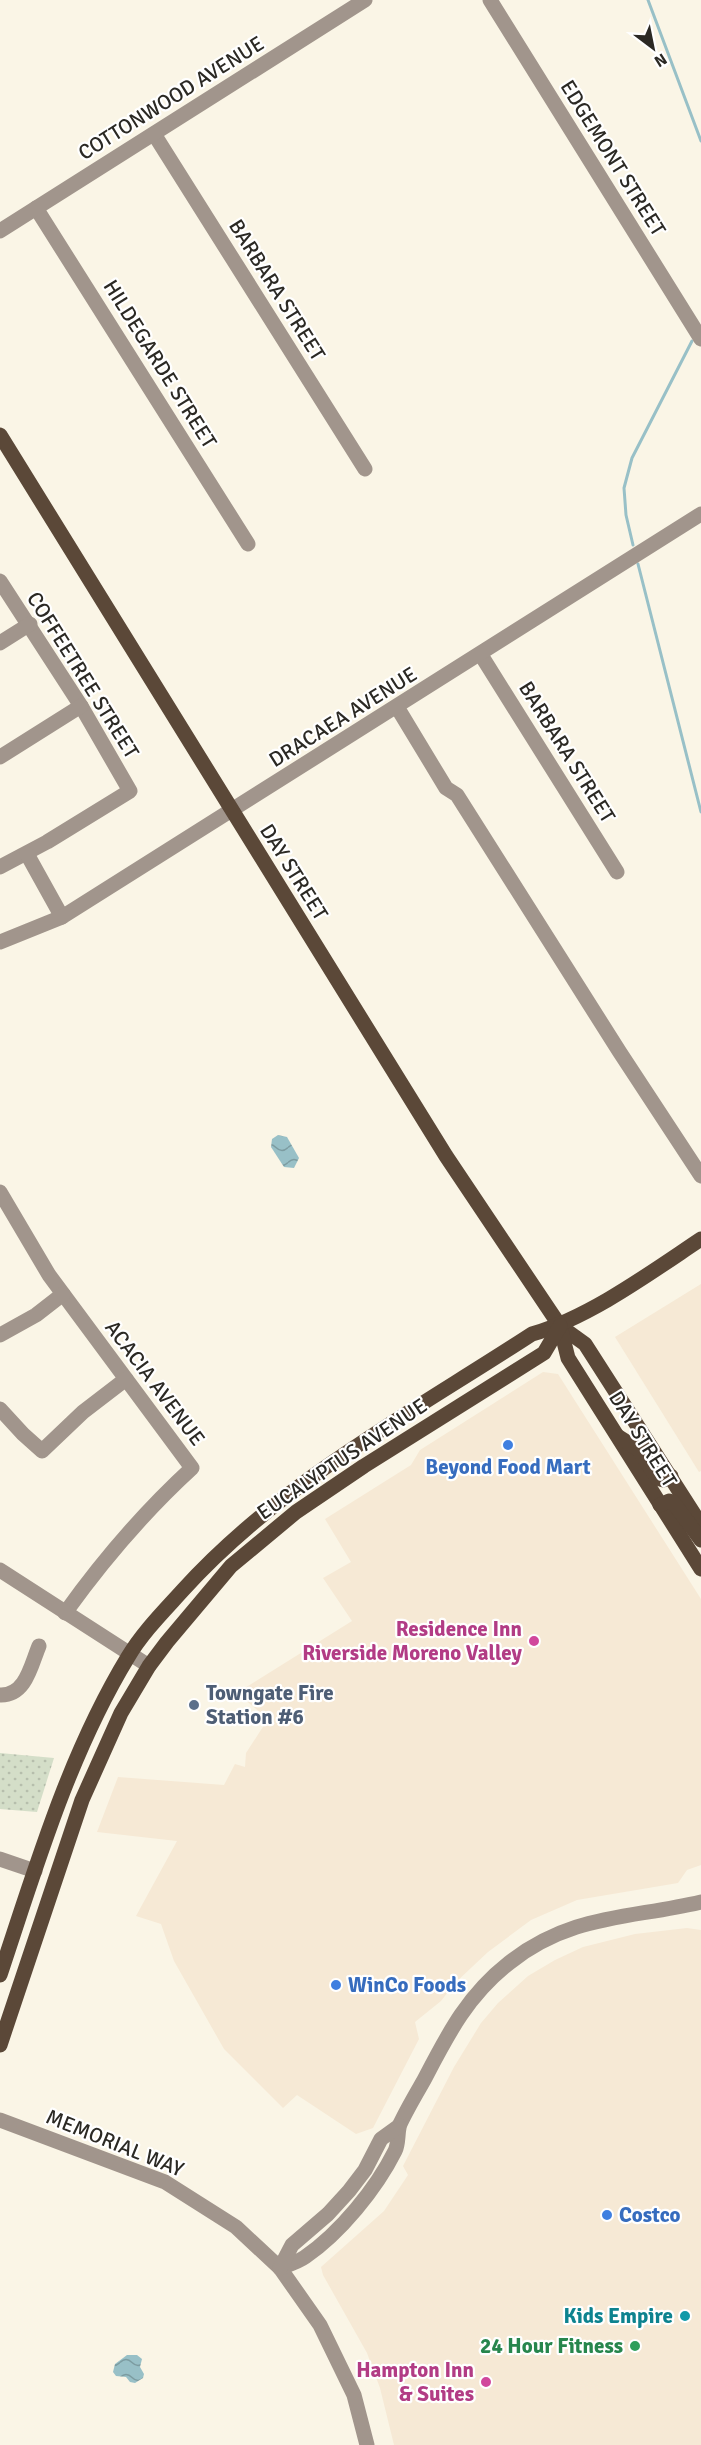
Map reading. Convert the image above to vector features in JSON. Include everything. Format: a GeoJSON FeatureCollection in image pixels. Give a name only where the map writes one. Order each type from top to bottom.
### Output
{"type":"FeatureCollection","features":[{"type":"Feature","properties":{"kind":"main road","name":"DAY STREET"},"geometry":{"type":"LineString","coordinates":[[0,435],[446,1156],[560,1326],[568,1358],[701,1569]]}},
{"type":"Feature","properties":{"kind":"main road","name":"EUCALYPTUS AVENUE"},"geometry":{"type":"LineString","coordinates":[[0,1975],[35,1871],[92,1721],[129,1654],[166,1609],[216,1555],[280,1500],[371,1437],[532,1334],[560,1326],[652,1272],[701,1239]]}},
{"type":"Feature","properties":{"kind":"main road","name":"DAY STREET"},"geometry":{"type":"LineString","coordinates":[[560,1326],[585,1344],[701,1525]]}},
{"type":"Feature","properties":{"kind":"main road","name":"EUCALYPTUS AVENUE"},"geometry":{"type":"LineString","coordinates":[[0,2045],[82,1800],[111,1731],[149,1666],[231,1566],[296,1512],[544,1353],[560,1326]]}},
{"type":"Feature","properties":{"kind":"main road"},"geometry":{"type":"LineString","coordinates":[[396,1446],[399,1431],[442,1403],[472,1373]]}},
{"type":"Feature","properties":{"kind":"main road"},"geometry":{"type":"LineString","coordinates":[[616,1435],[639,1449],[657,1478],[663,1480],[671,1476]]}},
{"type":"Feature","properties":{"kind":"main road"},"geometry":{"type":"LineString","coordinates":[[296,1512],[306,1496],[317,1486],[359,1458],[371,1437]]}},
{"type":"Feature","properties":{"kind":"main road"},"geometry":{"type":"LineString","coordinates":[[660,1505],[669,1501],[673,1502],[701,1540]]}},
{"type":"Feature","properties":{"kind":"main road"},"geometry":{"type":"LineString","coordinates":[[53,1884],[51,1867],[72,1796],[69,1780]]}},
{"type":"Feature","properties":{"kind":"main road"},"geometry":{"type":"LineString","coordinates":[[35,1871],[44,1884],[30,1928],[36,1934]]}},
{"type":"Feature","properties":{"kind":"street","name":"COTTONWOOD AVENUE"},"geometry":{"type":"LineString","coordinates":[[0,231],[364,0]]}},
{"type":"Feature","properties":{"kind":"street","name":"EDGEMONT STREET"},"geometry":{"type":"LineString","coordinates":[[490,0],[701,339]]}},
{"type":"Feature","properties":{"kind":"street","name":"BARBARA STREET"},"geometry":{"type":"LineString","coordinates":[[154,134],[365,469]]}},
{"type":"Feature","properties":{"kind":"street","name":"HILDEGARDE STREET"},"geometry":{"type":"LineString","coordinates":[[36,208],[248,544]]}},
{"type":"Feature","properties":{"kind":"street","name":"DRACAEA AVENUE"},"geometry":{"type":"LineString","coordinates":[[0,942],[62,917],[481,655],[701,514]]}},
{"type":"Feature","properties":{"kind":"street","name":"COFFEETREE STREET"},"geometry":{"type":"LineString","coordinates":[[0,581],[81,706],[130,791],[27,854]]}},
{"type":"Feature","properties":{"kind":"street"},"geometry":{"type":"LineString","coordinates":[[0,643],[30,624]]}},
{"type":"Feature","properties":{"kind":"street","name":"BARBARA STREET"},"geometry":{"type":"LineString","coordinates":[[481,655],[617,872]]}},
{"type":"Feature","properties":{"kind":"street"},"geometry":{"type":"LineString","coordinates":[[0,757],[81,706]]}},
{"type":"Feature","properties":{"kind":"street"},"geometry":{"type":"LineString","coordinates":[[397,707],[446,789],[457,795],[617,1049],[701,1176]]}},
{"type":"Feature","properties":{"kind":"street"},"geometry":{"type":"LineString","coordinates":[[0,867],[27,854],[62,917]]}},
{"type":"Feature","properties":{"kind":"street","name":"ACACIA AVENUE"},"geometry":{"type":"LineString","coordinates":[[2,1198],[39,1261],[192,1468],[112,1551],[65,1613]]}},
{"type":"Feature","properties":{"kind":"street"},"geometry":{"type":"LineString","coordinates":[[0,1335],[36,1315],[63,1294]]}},
{"type":"Feature","properties":{"kind":"street"},"geometry":{"type":"LineString","coordinates":[[0,1409],[42,1451],[84,1412],[126,1379]]}},
{"type":"Feature","properties":{"kind":"street"},"geometry":{"type":"LineString","coordinates":[[0,1570],[149,1666]]}},
{"type":"Feature","properties":{"kind":"street"},"geometry":{"type":"LineString","coordinates":[[0,1695],[9,1695],[24,1684],[39,1646]]}},
{"type":"Feature","properties":{"kind":"street"},"geometry":{"type":"LineString","coordinates":[[0,1859],[35,1871]]}},
{"type":"Feature","properties":{"kind":"street"},"geometry":{"type":"LineString","coordinates":[[280,2268],[304,2258],[348,2219],[364,2200],[397,2148],[399,2126],[455,2020],[480,1990],[509,1963],[575,1927],[604,1918],[672,1909],[701,1902]]}},
{"type":"Feature","properties":{"kind":"street","name":"MEMORIAL WAY"},"geometry":{"type":"LineString","coordinates":[[0,2120],[165,2182],[236,2227],[280,2268],[320,2325],[354,2395],[367,2445]]}},
{"type":"Feature","properties":{"kind":"shaded area"},"geometry":{"type":"Polygon","coordinates":[[[701,1284],[701,1471],[699,1472],[615,1337],[701,1284]]]}},
{"type":"Feature","properties":{"kind":"shaded area"},"geometry":{"type":"Polygon","coordinates":[[[543,1372],[558,1374],[701,1599],[701,1865],[687,1870],[678,1883],[577,1900],[531,1920],[488,1952],[455,1983],[441,2001],[415,2022],[419,2039],[373,2128],[356,2134],[297,2095],[283,2108],[224,2049],[174,1961],[161,1924],[136,1916],[177,1841],[97,1832],[118,1777],[224,1785],[235,1764],[245,1767],[246,1753],[268,1719],[237,1693],[352,1621],[323,1578],[351,1562],[325,1519],[411,1465],[420,1450],[543,1372]]]}},
{"type":"Feature","properties":{"kind":"shaded area"},"geometry":{"type":"Polygon","coordinates":[[[687,1928],[701,1930],[701,2445],[394,2445],[380,2388],[367,2353],[323,2275],[321,2267],[384,2211],[408,2175],[403,2166],[454,2067],[481,2023],[498,2003],[528,1976],[583,1947],[635,1934],[687,1928]]]}},
{"type":"Feature","properties":{"kind":"green space"},"geometry":{"type":"Polygon","coordinates":[[[0,1753],[54,1758],[37,1812],[0,1809],[0,1753]]]}},
{"type":"Feature","properties":{"kind":"water"},"geometry":{"type":"Polygon","coordinates":[[[278,1135],[287,1137],[299,1158],[294,1168],[284,1167],[271,1147],[272,1139],[278,1135]]]}},
{"type":"Feature","properties":{"kind":"water"},"geometry":{"type":"Polygon","coordinates":[[[127,2355],[137,2355],[142,2359],[140,2367],[144,2374],[143,2378],[135,2383],[130,2382],[126,2377],[116,2376],[113,2372],[115,2364],[127,2355]]]}},
{"type":"Feature","properties":{"kind":"waterway"},"geometry":{"type":"LineString","coordinates":[[648,0],[701,141]]}},
{"type":"Feature","properties":{"kind":"waterway"},"geometry":{"type":"LineString","coordinates":[[633,545],[626,515],[624,488],[632,458],[692,341]]}},
{"type":"Feature","properties":{"kind":"waterway"},"geometry":{"type":"LineString","coordinates":[[638,564],[701,812]]}},
{"type":"Feature","properties":{"kind":"place","name":"Beyond Food Mart"},"geometry":{"type":"Point","coordinates":[508,1445]}},
{"type":"Feature","properties":{"kind":"place","name":"Residence Inn Riverside Moreno Valley"},"geometry":{"type":"Point","coordinates":[534,1641]}},
{"type":"Feature","properties":{"kind":"place","name":"Towngate Fire Station #6"},"geometry":{"type":"Point","coordinates":[194,1705]}},
{"type":"Feature","properties":{"kind":"place","name":"WinCo Foods"},"geometry":{"type":"Point","coordinates":[336,1985]}},
{"type":"Feature","properties":{"kind":"place","name":"Costco"},"geometry":{"type":"Point","coordinates":[607,2215]}},
{"type":"Feature","properties":{"kind":"place","name":"Kids Empire"},"geometry":{"type":"Point","coordinates":[685,2316]}},
{"type":"Feature","properties":{"kind":"place","name":"24 Hour Fitness"},"geometry":{"type":"Point","coordinates":[635,2346]}},
{"type":"Feature","properties":{"kind":"place","name":"Hampton Inn & Suites"},"geometry":{"type":"Point","coordinates":[486,2382]}}]}
